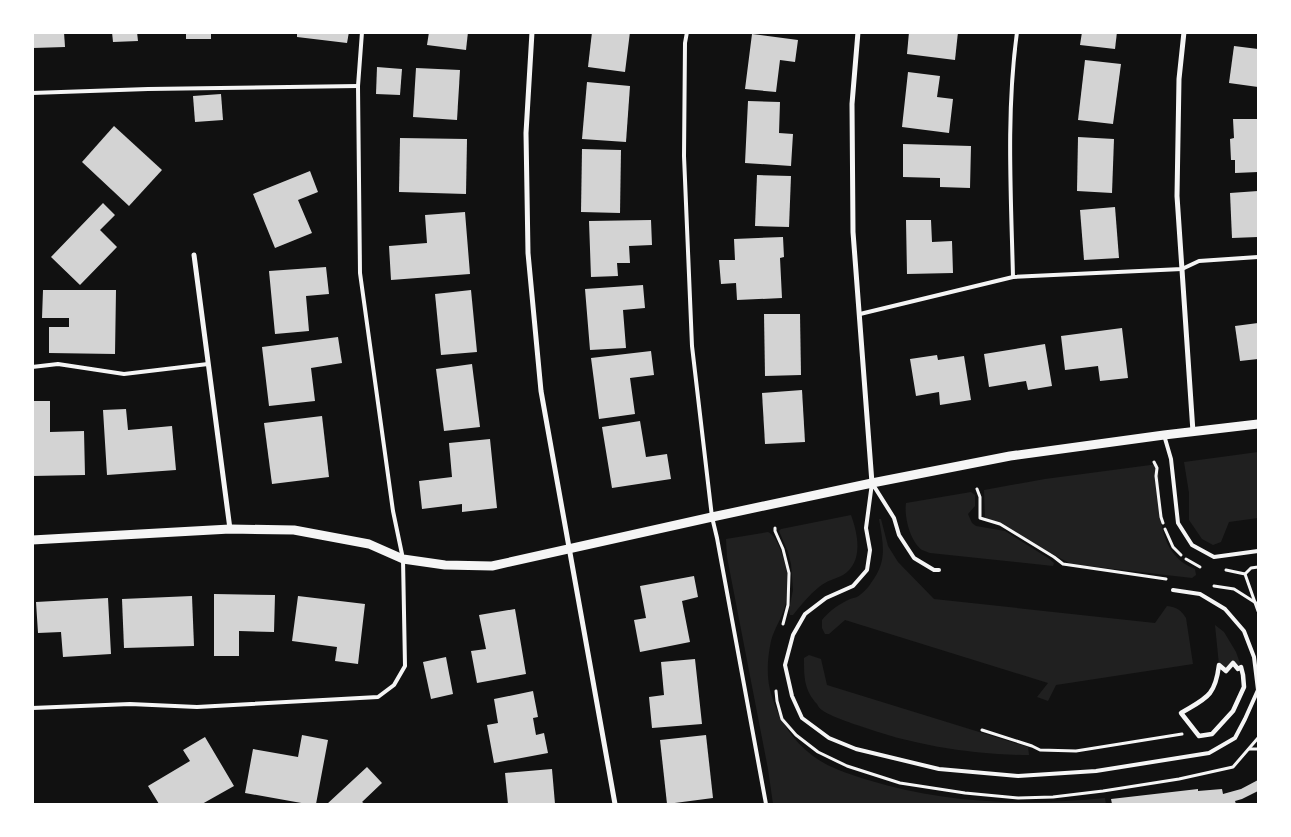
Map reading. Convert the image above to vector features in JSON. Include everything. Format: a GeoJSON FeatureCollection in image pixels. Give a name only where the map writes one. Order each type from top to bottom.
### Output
{"type":"FeatureCollection","features":[{"type":"Feature","properties":{"kind":"street"},"geometry":{"type":"LineString","coordinates":[[532,32],[526,133],[528,253],[541,391],[615,804]]}},
{"type":"Feature","properties":{"kind":"street"},"geometry":{"type":"LineString","coordinates":[[858,32],[852,104],[853,232],[872,482]]}},
{"type":"Feature","properties":{"kind":"street"},"geometry":{"type":"LineString","coordinates":[[1184,32],[1179,79],[1177,196],[1192,432]]}},
{"type":"Feature","properties":{"kind":"street"},"geometry":{"type":"LineString","coordinates":[[194,254],[230,529]]}},
{"type":"Feature","properties":{"kind":"street"},"geometry":{"type":"LineString","coordinates":[[32,540],[230,529],[294,530],[369,544],[403,560],[444,565],[492,566],[872,482],[1010,456],[1258,424]]}},
{"type":"Feature","properties":{"kind":"street"},"geometry":{"type":"LineString","coordinates":[[1233,663],[1238,669],[1241,666],[1244,686],[1233,711],[1212,734],[1199,736],[1194,730],[1181,713],[1208,697],[1215,685],[1219,665],[1226,671],[1233,663]]}},
{"type":"Feature","properties":{"kind":"lane"},"geometry":{"type":"LineString","coordinates":[[32,708],[130,704],[198,707],[378,697],[394,685],[405,666],[403,560],[393,511],[360,273],[358,86],[362,32]]}},
{"type":"Feature","properties":{"kind":"lane"},"geometry":{"type":"LineString","coordinates":[[686,32],[684,156],[692,346],[712,516],[766,804]]}},
{"type":"Feature","properties":{"kind":"lane"},"geometry":{"type":"LineString","coordinates":[[1013,277],[1009,140],[1017,32]]}},
{"type":"Feature","properties":{"kind":"lane"},"geometry":{"type":"LineString","coordinates":[[32,93],[148,89],[358,86]]}},
{"type":"Feature","properties":{"kind":"lane"},"geometry":{"type":"LineString","coordinates":[[860,314],[1013,277],[1182,269],[1199,262],[1258,257]]}},
{"type":"Feature","properties":{"kind":"lane"},"geometry":{"type":"LineString","coordinates":[[32,367],[58,364],[124,374],[208,364]]}},
{"type":"Feature","properties":{"kind":"lane"},"geometry":{"type":"LineString","coordinates":[[1164,435],[1171,459],[1178,523],[1192,545],[1214,557],[1258,551]]}},
{"type":"Feature","properties":{"kind":"lane"},"geometry":{"type":"LineString","coordinates":[[872,482],[894,518],[899,535],[914,558],[934,570],[939,570]]}},
{"type":"Feature","properties":{"kind":"lane"},"geometry":{"type":"LineString","coordinates":[[872,482],[866,528],[870,550],[867,570],[853,586],[826,598],[805,614],[793,635],[785,665],[792,696],[802,718],[829,738],[856,748],[939,769],[1018,776],[1096,771],[1209,753],[1235,738],[1245,719],[1258,690],[1254,657],[1244,631],[1225,609],[1200,594],[1173,590]]}},
{"type":"Feature","properties":{"kind":"path"},"geometry":{"type":"LineString","coordinates":[[977,489],[980,497],[980,518],[1000,524],[1063,564],[1166,579]]}},
{"type":"Feature","properties":{"kind":"path"},"geometry":{"type":"LineString","coordinates":[[775,528],[789,573],[788,605],[783,624]]}},
{"type":"Feature","properties":{"kind":"path"},"geometry":{"type":"LineString","coordinates":[[1246,574],[1251,568],[1258,567]]}},
{"type":"Feature","properties":{"kind":"path"},"geometry":{"type":"LineString","coordinates":[[1205,584],[1234,589],[1256,603]]}},
{"type":"Feature","properties":{"kind":"path"},"geometry":{"type":"LineString","coordinates":[[775,686],[776,701],[782,719],[796,735],[818,752],[847,766],[900,783],[965,793],[1018,798],[1053,797],[1179,779],[1233,767],[1258,738]]}},
{"type":"Feature","properties":{"kind":"path"},"geometry":{"type":"LineString","coordinates":[[982,730],[1040,750],[1076,751],[1175,736],[1194,730]]}},
{"type":"Feature","properties":{"kind":"path"},"geometry":{"type":"LineString","coordinates":[[1248,749],[1258,749]]}},
{"type":"Feature","properties":{"kind":"shaded area"},"geometry":{"type":"Polygon","coordinates":[[[1258,452],[1258,518],[1229,522],[1221,542],[1213,545],[1202,539],[1189,520],[1189,493],[1184,462],[1258,452]]]}},
{"type":"Feature","properties":{"kind":"shaded area"},"geometry":{"type":"Polygon","coordinates":[[[1158,464],[1161,516],[1166,541],[1182,562],[1195,569],[1196,575],[1192,578],[1071,564],[985,518],[984,490],[1045,479],[1158,464]]]}},
{"type":"Feature","properties":{"kind":"shaded area"},"geometry":{"type":"Polygon","coordinates":[[[971,492],[975,495],[975,506],[968,514],[972,523],[976,526],[1005,531],[1048,558],[1054,563],[1053,566],[930,553],[922,550],[911,535],[906,515],[906,503],[971,492]]]}},
{"type":"Feature","properties":{"kind":"shaded area"},"geometry":{"type":"Polygon","coordinates":[[[851,515],[858,547],[854,563],[843,575],[819,587],[793,615],[790,615],[789,610],[793,590],[791,564],[779,531],[781,529],[851,515]]]}},
{"type":"Feature","properties":{"kind":"shaded area"},"geometry":{"type":"Polygon","coordinates":[[[879,519],[881,519],[888,546],[898,562],[934,599],[1155,623],[1167,606],[1173,607],[1186,618],[1193,664],[1056,685],[1048,701],[1037,697],[1048,683],[845,620],[829,634],[825,634],[822,628],[822,620],[838,605],[861,594],[868,587],[880,567],[883,552],[879,519]]]}},
{"type":"Feature","properties":{"kind":"shaded area"},"geometry":{"type":"Polygon","coordinates":[[[768,532],[772,534],[781,550],[787,572],[785,606],[772,637],[770,648],[768,669],[770,690],[775,706],[788,730],[799,744],[813,756],[832,767],[868,780],[926,794],[986,801],[1016,802],[1075,801],[1105,798],[1106,804],[773,804],[727,557],[726,539],[768,532]]]}},
{"type":"Feature","properties":{"kind":"shaded area"},"geometry":{"type":"Polygon","coordinates":[[[1215,625],[1224,632],[1236,652],[1241,666],[1238,669],[1232,664],[1226,671],[1219,665],[1215,625]]]}},
{"type":"Feature","properties":{"kind":"shaded area"},"geometry":{"type":"Polygon","coordinates":[[[809,655],[821,659],[827,685],[1028,747],[1029,755],[1007,755],[942,748],[878,732],[833,716],[820,708],[809,694],[805,677],[804,658],[809,655]]]}},
{"type":"Feature","properties":{"kind":"building"},"geometry":{"type":"Polygon","coordinates":[[[32,32],[64,32],[65,47],[33,48],[32,32]]]}},
{"type":"Feature","properties":{"kind":"building"},"geometry":{"type":"Polygon","coordinates":[[[112,32],[137,32],[138,41],[113,42],[112,32]]]}},
{"type":"Feature","properties":{"kind":"building"},"geometry":{"type":"Polygon","coordinates":[[[186,32],[211,32],[211,39],[186,39],[186,32]]]}},
{"type":"Feature","properties":{"kind":"building"},"geometry":{"type":"Polygon","coordinates":[[[297,32],[349,32],[347,43],[297,37],[297,32]]]}},
{"type":"Feature","properties":{"kind":"building"},"geometry":{"type":"Polygon","coordinates":[[[429,32],[468,32],[466,50],[427,45],[429,32]]]}},
{"type":"Feature","properties":{"kind":"building"},"geometry":{"type":"Polygon","coordinates":[[[592,32],[630,32],[625,72],[588,67],[592,32]]]}},
{"type":"Feature","properties":{"kind":"building"},"geometry":{"type":"Polygon","coordinates":[[[909,32],[958,32],[955,60],[907,54],[909,32]]]}},
{"type":"Feature","properties":{"kind":"building"},"geometry":{"type":"Polygon","coordinates":[[[1082,32],[1117,32],[1115,49],[1080,45],[1082,32]]]}},
{"type":"Feature","properties":{"kind":"building"},"geometry":{"type":"Polygon","coordinates":[[[752,34],[798,40],[795,62],[780,60],[776,92],[745,89],[752,34]]]}},
{"type":"Feature","properties":{"kind":"building"},"geometry":{"type":"Polygon","coordinates":[[[1234,46],[1258,49],[1258,87],[1229,83],[1234,46]]]}},
{"type":"Feature","properties":{"kind":"building"},"geometry":{"type":"Polygon","coordinates":[[[1085,60],[1121,64],[1113,124],[1078,120],[1085,60]]]}},
{"type":"Feature","properties":{"kind":"building"},"geometry":{"type":"Polygon","coordinates":[[[377,67],[402,69],[400,95],[376,94],[377,67]]]}},
{"type":"Feature","properties":{"kind":"building"},"geometry":{"type":"Polygon","coordinates":[[[416,68],[460,70],[457,120],[413,117],[416,68]]]}},
{"type":"Feature","properties":{"kind":"building"},"geometry":{"type":"Polygon","coordinates":[[[908,72],[940,76],[937,97],[953,99],[949,133],[902,127],[908,72]]]}},
{"type":"Feature","properties":{"kind":"building"},"geometry":{"type":"Polygon","coordinates":[[[587,82],[630,86],[626,142],[582,139],[587,82]]]}},
{"type":"Feature","properties":{"kind":"building"},"geometry":{"type":"Polygon","coordinates":[[[221,94],[223,120],[195,122],[193,96],[221,94]]]}},
{"type":"Feature","properties":{"kind":"building"},"geometry":{"type":"Polygon","coordinates":[[[748,101],[780,102],[779,133],[793,134],[791,166],[745,163],[748,101]]]}},
{"type":"Feature","properties":{"kind":"building"},"geometry":{"type":"Polygon","coordinates":[[[1233,119],[1258,119],[1258,172],[1235,173],[1235,160],[1231,160],[1230,139],[1234,138],[1233,119]]]}},
{"type":"Feature","properties":{"kind":"building"},"geometry":{"type":"Polygon","coordinates":[[[114,126],[162,170],[129,206],[82,162],[114,126]]]}},
{"type":"Feature","properties":{"kind":"building"},"geometry":{"type":"Polygon","coordinates":[[[1078,137],[1114,139],[1112,193],[1077,191],[1078,137]]]}},
{"type":"Feature","properties":{"kind":"building"},"geometry":{"type":"Polygon","coordinates":[[[400,138],[467,139],[466,194],[399,192],[400,138]]]}},
{"type":"Feature","properties":{"kind":"building"},"geometry":{"type":"Polygon","coordinates":[[[903,144],[971,146],[970,188],[940,187],[940,178],[903,177],[903,144]]]}},
{"type":"Feature","properties":{"kind":"building"},"geometry":{"type":"Polygon","coordinates":[[[582,149],[621,150],[620,213],[581,212],[582,149]]]}},
{"type":"Feature","properties":{"kind":"building"},"geometry":{"type":"Polygon","coordinates":[[[310,171],[318,192],[298,200],[312,233],[275,248],[253,194],[310,171]]]}},
{"type":"Feature","properties":{"kind":"building"},"geometry":{"type":"Polygon","coordinates":[[[757,175],[791,176],[789,227],[755,226],[757,175]]]}},
{"type":"Feature","properties":{"kind":"building"},"geometry":{"type":"Polygon","coordinates":[[[1258,191],[1258,237],[1232,238],[1230,193],[1258,191]]]}},
{"type":"Feature","properties":{"kind":"building"},"geometry":{"type":"Polygon","coordinates":[[[103,203],[115,215],[100,230],[117,247],[80,285],[51,257],[103,203]]]}},
{"type":"Feature","properties":{"kind":"building"},"geometry":{"type":"Polygon","coordinates":[[[1115,207],[1119,258],[1084,260],[1080,210],[1115,207]]]}},
{"type":"Feature","properties":{"kind":"building"},"geometry":{"type":"Polygon","coordinates":[[[465,212],[470,274],[391,280],[389,246],[427,243],[425,215],[465,212]]]}},
{"type":"Feature","properties":{"kind":"building"},"geometry":{"type":"Polygon","coordinates":[[[651,220],[652,245],[629,246],[630,263],[617,263],[618,276],[591,277],[589,221],[651,220]]]}},
{"type":"Feature","properties":{"kind":"building"},"geometry":{"type":"Polygon","coordinates":[[[906,220],[931,220],[932,242],[952,241],[953,273],[907,274],[906,220]]]}},
{"type":"Feature","properties":{"kind":"building"},"geometry":{"type":"Polygon","coordinates":[[[783,237],[784,257],[780,258],[782,298],[737,300],[736,283],[721,284],[719,260],[735,260],[734,239],[783,237]]]}},
{"type":"Feature","properties":{"kind":"building"},"geometry":{"type":"Polygon","coordinates":[[[326,267],[329,294],[306,296],[309,331],[275,334],[269,271],[326,267]]]}},
{"type":"Feature","properties":{"kind":"building"},"geometry":{"type":"Polygon","coordinates":[[[643,285],[645,308],[623,310],[626,348],[590,350],[585,289],[643,285]]]}},
{"type":"Feature","properties":{"kind":"building"},"geometry":{"type":"Polygon","coordinates":[[[43,290],[116,290],[115,354],[49,353],[49,327],[69,327],[69,318],[42,318],[43,290]]]}},
{"type":"Feature","properties":{"kind":"building"},"geometry":{"type":"Polygon","coordinates":[[[471,290],[477,352],[441,355],[435,294],[471,290]]]}},
{"type":"Feature","properties":{"kind":"building"},"geometry":{"type":"Polygon","coordinates":[[[764,314],[800,314],[801,375],[765,376],[764,314]]]}},
{"type":"Feature","properties":{"kind":"building"},"geometry":{"type":"Polygon","coordinates":[[[1258,323],[1258,359],[1240,361],[1235,326],[1258,323]]]}},
{"type":"Feature","properties":{"kind":"building"},"geometry":{"type":"Polygon","coordinates":[[[1122,328],[1128,378],[1100,381],[1098,366],[1065,370],[1061,336],[1122,328]]]}},
{"type":"Feature","properties":{"kind":"building"},"geometry":{"type":"Polygon","coordinates":[[[338,337],[342,363],[311,368],[315,401],[269,406],[262,347],[338,337]]]}},
{"type":"Feature","properties":{"kind":"building"},"geometry":{"type":"Polygon","coordinates":[[[1045,344],[1052,386],[1028,390],[1026,381],[989,387],[984,354],[1045,344]]]}},
{"type":"Feature","properties":{"kind":"building"},"geometry":{"type":"Polygon","coordinates":[[[651,351],[654,375],[630,378],[635,414],[599,419],[591,358],[651,351]]]}},
{"type":"Feature","properties":{"kind":"building"},"geometry":{"type":"Polygon","coordinates":[[[937,355],[938,360],[964,356],[971,400],[940,405],[939,392],[916,396],[910,359],[937,355]]]}},
{"type":"Feature","properties":{"kind":"building"},"geometry":{"type":"Polygon","coordinates":[[[472,364],[480,427],[444,431],[436,369],[472,364]]]}},
{"type":"Feature","properties":{"kind":"building"},"geometry":{"type":"Polygon","coordinates":[[[802,390],[805,442],[765,444],[762,393],[802,390]]]}},
{"type":"Feature","properties":{"kind":"building"},"geometry":{"type":"Polygon","coordinates":[[[32,401],[50,401],[50,432],[84,431],[85,475],[32,476],[32,401]]]}},
{"type":"Feature","properties":{"kind":"building"},"geometry":{"type":"Polygon","coordinates":[[[126,409],[128,430],[172,426],[176,470],[107,475],[103,410],[126,409]]]}},
{"type":"Feature","properties":{"kind":"building"},"geometry":{"type":"Polygon","coordinates":[[[322,416],[329,477],[272,484],[264,423],[322,416]]]}},
{"type":"Feature","properties":{"kind":"building"},"geometry":{"type":"Polygon","coordinates":[[[640,421],[646,457],[667,454],[671,479],[612,488],[602,427],[640,421]]]}},
{"type":"Feature","properties":{"kind":"building"},"geometry":{"type":"Polygon","coordinates":[[[490,439],[497,508],[462,512],[462,504],[422,509],[419,481],[452,477],[449,443],[490,439]]]}},
{"type":"Feature","properties":{"kind":"building"},"geometry":{"type":"Polygon","coordinates":[[[694,576],[698,597],[682,601],[690,642],[640,652],[634,620],[646,618],[640,586],[694,576]]]}},
{"type":"Feature","properties":{"kind":"building"},"geometry":{"type":"Polygon","coordinates":[[[214,594],[275,595],[274,632],[239,631],[239,656],[214,656],[214,594]]]}},
{"type":"Feature","properties":{"kind":"building"},"geometry":{"type":"Polygon","coordinates":[[[192,596],[194,646],[124,648],[122,599],[192,596]]]}},
{"type":"Feature","properties":{"kind":"building"},"geometry":{"type":"Polygon","coordinates":[[[298,596],[365,604],[358,664],[335,661],[337,647],[292,641],[298,596]]]}},
{"type":"Feature","properties":{"kind":"building"},"geometry":{"type":"Polygon","coordinates":[[[108,598],[111,654],[63,657],[61,632],[38,633],[36,602],[108,598]]]}},
{"type":"Feature","properties":{"kind":"building"},"geometry":{"type":"Polygon","coordinates":[[[515,609],[526,674],[477,683],[471,651],[486,649],[479,615],[515,609]]]}},
{"type":"Feature","properties":{"kind":"building"},"geometry":{"type":"Polygon","coordinates":[[[446,657],[453,694],[431,699],[423,662],[446,657]]]}},
{"type":"Feature","properties":{"kind":"building"},"geometry":{"type":"Polygon","coordinates":[[[695,659],[702,724],[652,728],[649,697],[664,695],[661,662],[695,659]]]}},
{"type":"Feature","properties":{"kind":"building"},"geometry":{"type":"Polygon","coordinates":[[[533,691],[538,717],[533,718],[536,735],[544,733],[548,753],[494,763],[487,725],[498,723],[494,699],[533,691]]]}},
{"type":"Feature","properties":{"kind":"building"},"geometry":{"type":"Polygon","coordinates":[[[302,735],[328,740],[316,804],[245,793],[253,749],[298,757],[302,735]]]}},
{"type":"Feature","properties":{"kind":"building"},"geometry":{"type":"Polygon","coordinates":[[[706,735],[713,798],[667,804],[660,740],[706,735]]]}},
{"type":"Feature","properties":{"kind":"building"},"geometry":{"type":"Polygon","coordinates":[[[205,737],[234,786],[202,804],[159,804],[148,786],[190,761],[183,750],[205,737]]]}},
{"type":"Feature","properties":{"kind":"building"},"geometry":{"type":"Polygon","coordinates":[[[367,767],[382,783],[362,802],[365,804],[327,804],[367,767]]]}},
{"type":"Feature","properties":{"kind":"building"},"geometry":{"type":"Polygon","coordinates":[[[552,769],[555,804],[508,804],[505,773],[552,769]]]}},
{"type":"Feature","properties":{"kind":"building"},"geometry":{"type":"Polygon","coordinates":[[[1258,780],[1258,791],[1235,801],[1236,804],[1112,804],[1111,799],[1198,789],[1198,791],[1222,789],[1223,794],[1241,789],[1258,780]]]}}]}
